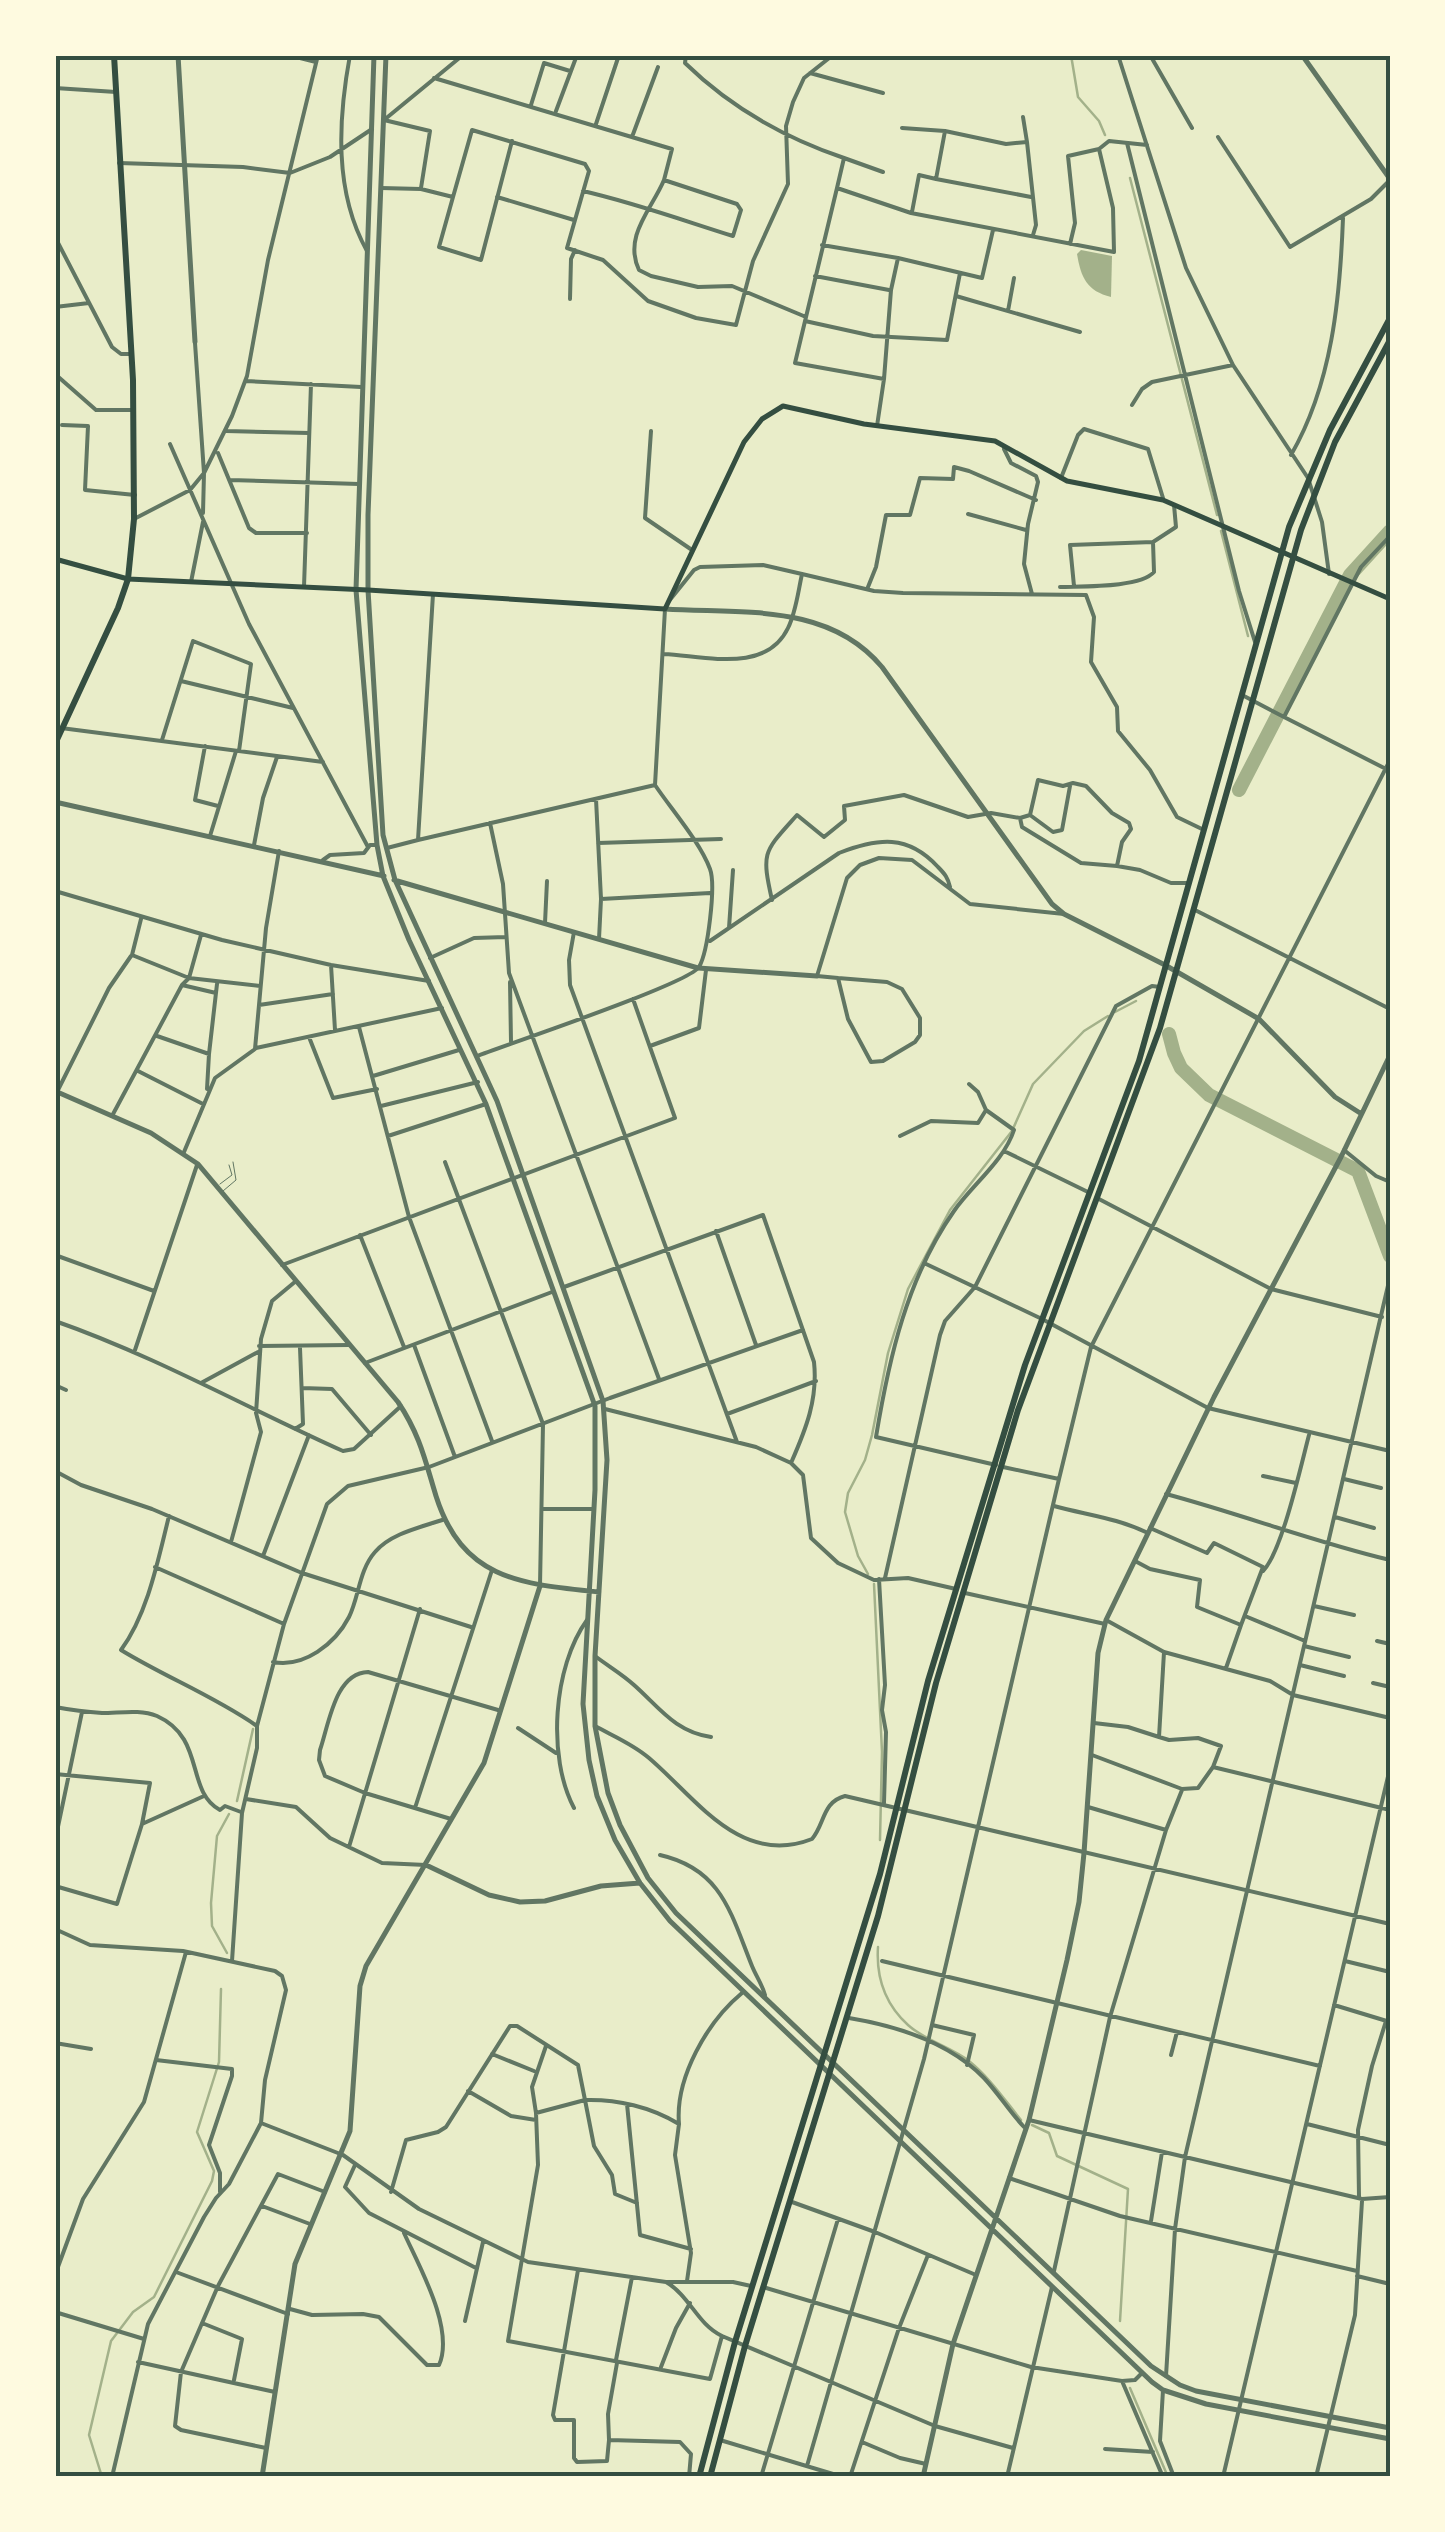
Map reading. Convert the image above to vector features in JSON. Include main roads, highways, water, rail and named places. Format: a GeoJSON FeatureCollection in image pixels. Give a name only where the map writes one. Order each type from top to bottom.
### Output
{"type":"FeatureCollection","features":[{"type":"Feature","properties":{"kind":"highway"},"geometry":{"type":"LineString","coordinates":[[55,744],[118,608],[128,578],[134,519],[134,410],[114,55]]}},
{"type":"Feature","properties":{"kind":"highway"},"geometry":{"type":"LineString","coordinates":[[1093,1195],[1160,987],[1282,550],[1308,478],[1390,318]]}},
{"type":"Feature","properties":{"kind":"highway"},"geometry":{"type":"LineString","coordinates":[[698,2477],[735,2342],[880,1874],[896,1806],[999,1466],[1045,1322],[1158,1033],[1292,558],[1335,442],[1390,340]]}},
{"type":"Feature","properties":{"kind":"highway"},"geometry":{"type":"LineString","coordinates":[[710,2477],[744,2346],[849,2018],[960,1590]]}},
{"type":"Feature","properties":{"kind":"main road"},"geometry":{"type":"LineString","coordinates":[[55,558],[128,578],[665,607],[744,442],[762,419],[783,406],[877,426],[952,433],[1003,444],[1062,478],[1163,500],[1390,599]]}},
{"type":"Feature","properties":{"kind":"waterway"},"geometry":{"type":"LineString","coordinates":[[1071,55],[1078,97],[1099,121],[1105,135]]}},
{"type":"Feature","properties":{"kind":"waterway"},"geometry":{"type":"LineString","coordinates":[[1130,178],[1217,515]]}},
{"type":"Feature","properties":{"kind":"waterway"},"geometry":{"type":"LineString","coordinates":[[1221,531],[1248,636]]}},
{"type":"Feature","properties":{"kind":"waterway"},"geometry":{"type":"LineString","coordinates":[[1239,790],[1350,575],[1390,531]]}},
{"type":"Feature","properties":{"kind":"waterway"},"geometry":{"type":"LineString","coordinates":[[1115,1012],[1136,1001]]}},
{"type":"Feature","properties":{"kind":"waterway"},"geometry":{"type":"LineString","coordinates":[[868,1574],[858,1556],[845,1512],[848,1493],[865,1460],[888,1353],[908,1289],[950,1210],[1012,1131],[1033,1084],[1084,1031],[1108,1016]]}},
{"type":"Feature","properties":{"kind":"waterway"},"geometry":{"type":"LineString","coordinates":[[1169,1034],[1181,1068],[1209,1095],[1358,1171],[1390,1256]]}},
{"type":"Feature","properties":{"kind":"waterway"},"geometry":{"type":"LineString","coordinates":[[874,1584],[882,1752],[880,1840]]}},
{"type":"Feature","properties":{"kind":"waterway"},"geometry":{"type":"LineString","coordinates":[[237,1801],[253,1729]]}},
{"type":"Feature","properties":{"kind":"waterway"},"geometry":{"type":"LineString","coordinates":[[227,1953],[212,1926],[211,1903],[217,1836],[229,1814]]}},
{"type":"Feature","properties":{"kind":"waterway"},"geometry":{"type":"LineString","coordinates":[[878,1947],[884,1989],[900,2017],[922,2035],[969,2061],[1021,2120]]}},
{"type":"Feature","properties":{"kind":"waterway"},"geometry":{"type":"LineString","coordinates":[[102,2477],[89,2435],[111,2341],[133,2312],[154,2297],[212,2181],[214,2171],[197,2132],[219,2062],[221,1989]]}},
{"type":"Feature","properties":{"kind":"waterway"},"geometry":{"type":"LineString","coordinates":[[1032,2125],[1049,2133],[1057,2156],[1128,2189],[1120,2321]]}},
{"type":"Feature","properties":{"kind":"waterway"},"geometry":{"type":"LineString","coordinates":[[1130,2388],[1168,2477]]}}]}
